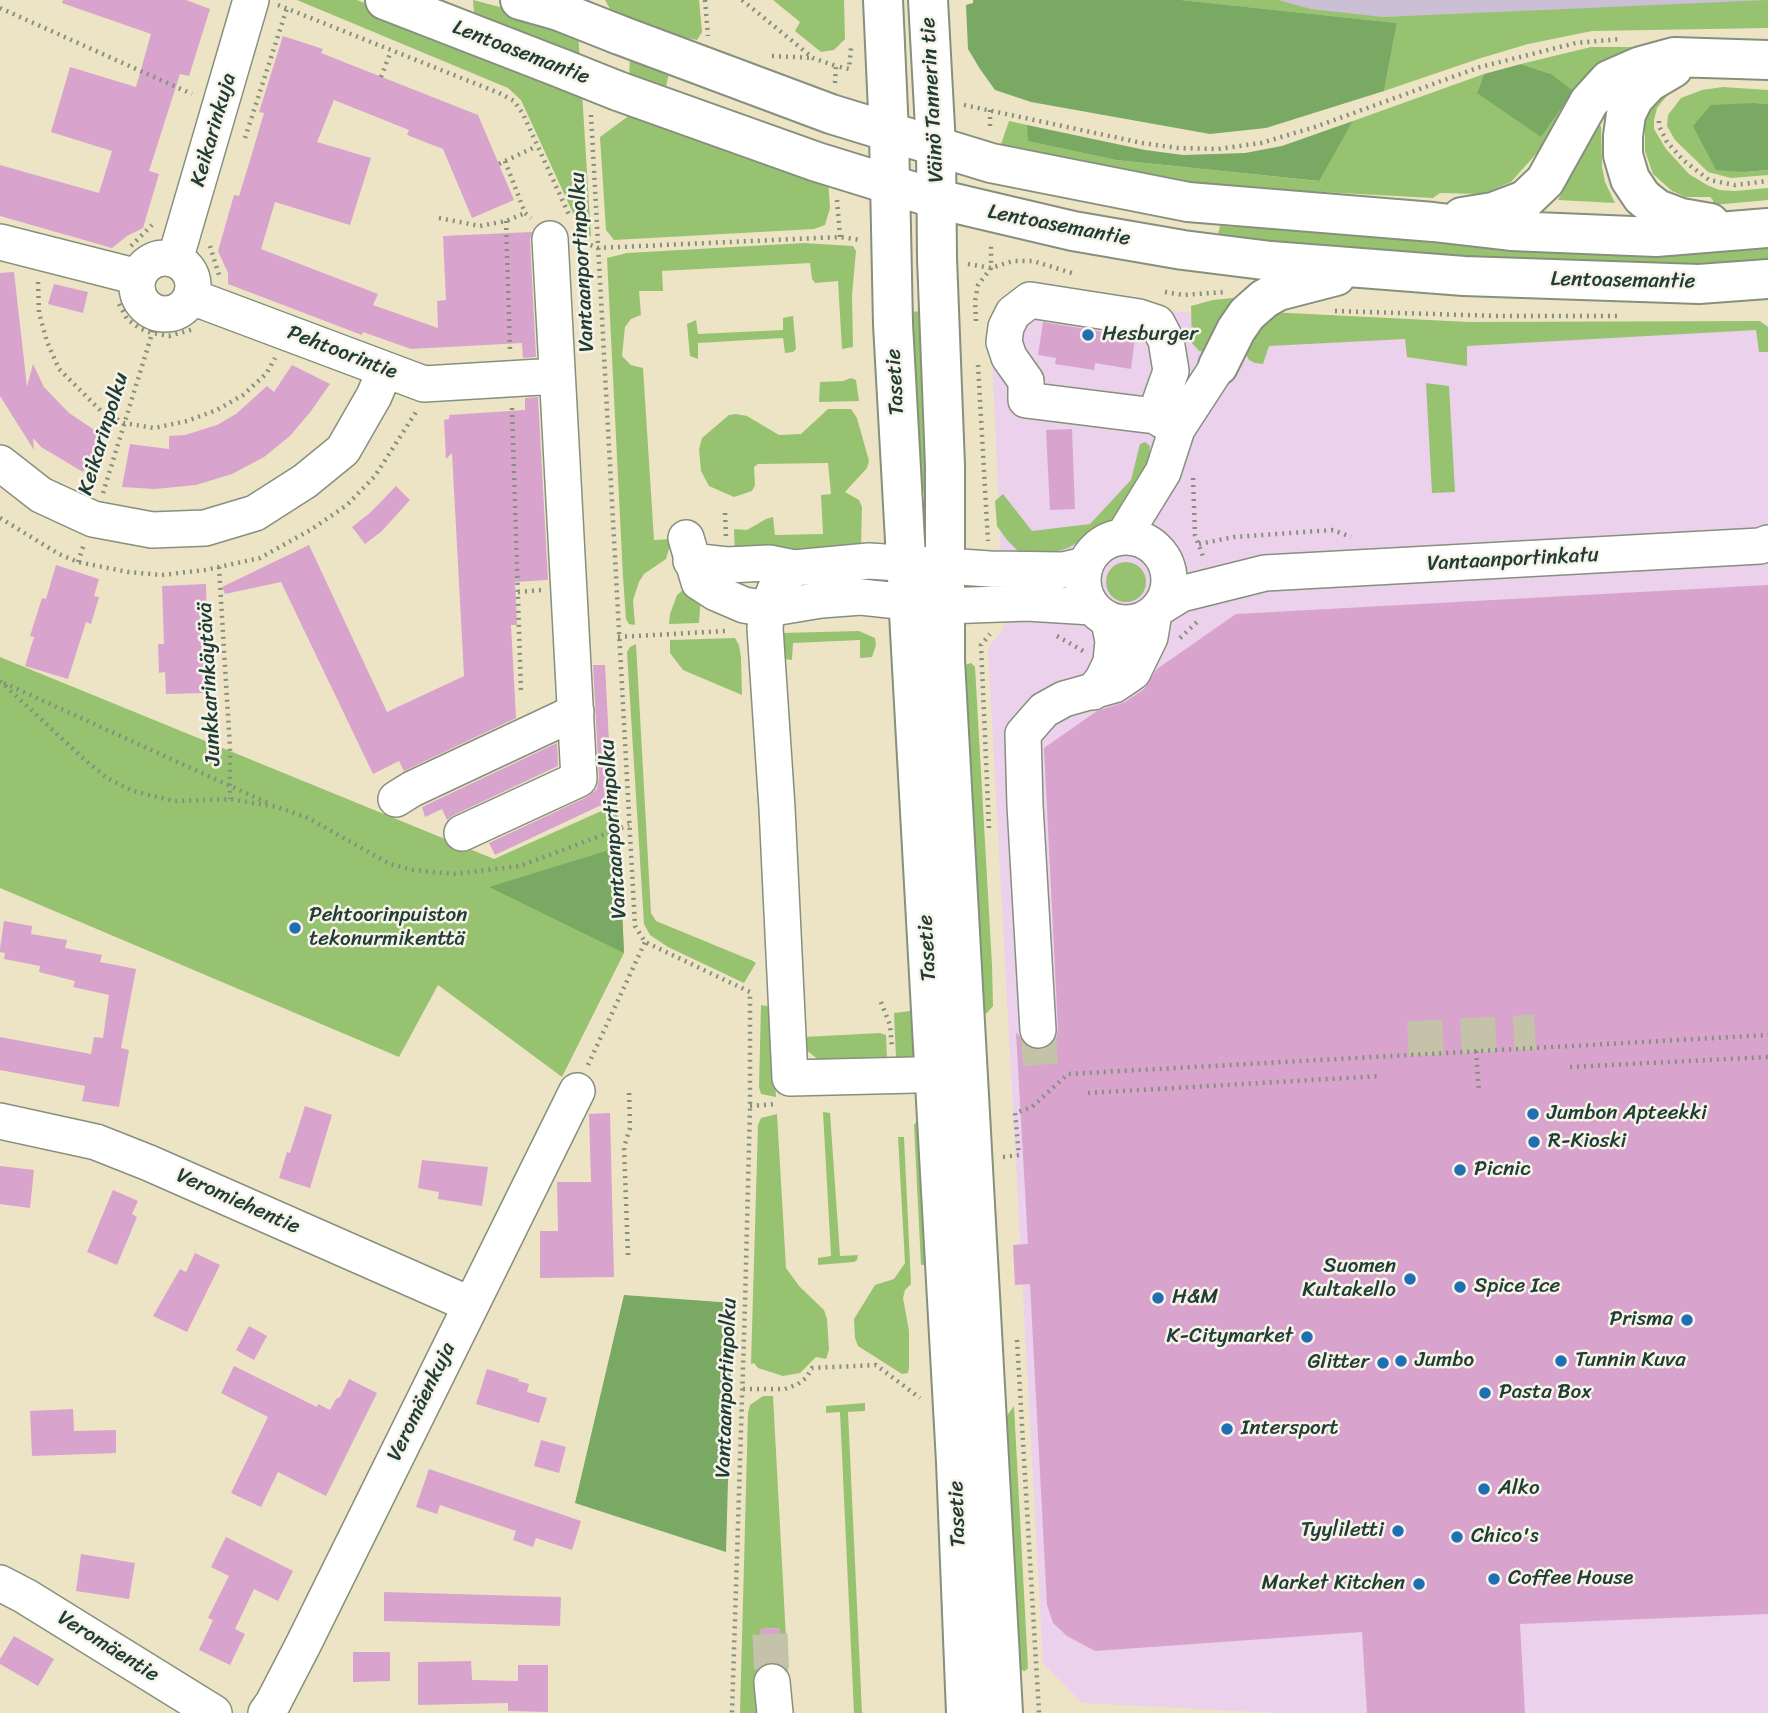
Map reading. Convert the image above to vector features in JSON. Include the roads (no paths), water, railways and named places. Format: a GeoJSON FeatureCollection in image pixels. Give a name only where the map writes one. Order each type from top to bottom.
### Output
{"type":"FeatureCollection","features":[{"type":"Feature","properties":{"kind":"main road","name":"Lentoasemantie"},"geometry":{"type":"LineString","coordinates":[[385,0],[563,68],[604,100],[888,183],[937,200],[1073,231],[1183,250],[1271,261],[1464,276],[1699,284],[1768,279]]}},
{"type":"Feature","properties":{"kind":"main road","name":"Lentoasemantie"},"geometry":{"type":"LineString","coordinates":[[520,0],[559,11],[819,110],[889,133],[1003,167],[1188,202],[1511,231],[1656,237],[1768,228]]}},
{"type":"Feature","properties":{"kind":"main road"},"geometry":{"type":"LineString","coordinates":[[883,0],[889,133],[888,183]]}},
{"type":"Feature","properties":{"kind":"main road","name":"Väinö Tannerin tie"},"geometry":{"type":"LineString","coordinates":[[928,0],[937,200]]}},
{"type":"Feature","properties":{"kind":"main road"},"geometry":{"type":"LineString","coordinates":[[1433,222],[1493,212],[1525,200],[1545,181],[1589,102],[1609,80],[1641,66],[1674,58],[1768,60]]}},
{"type":"Feature","properties":{"kind":"main road"},"geometry":{"type":"LineString","coordinates":[[1712,58],[1675,68],[1649,82],[1634,98],[1626,114],[1623,136],[1623,155],[1630,179],[1642,197],[1657,209],[1681,218],[1768,228]]}},
{"type":"Feature","properties":{"kind":"main road","name":"Tasetie"},"geometry":{"type":"LineString","coordinates":[[888,183],[906,564],[927,605],[945,660],[1003,1713]]}},
{"type":"Feature","properties":{"kind":"main road","name":"Tasetie"},"geometry":{"type":"LineString","coordinates":[[937,200],[946,568],[927,605],[966,1713]]}},
{"type":"Feature","properties":{"kind":"main road"},"geometry":{"type":"LineString","coordinates":[[1218,366],[1236,330],[1247,314],[1264,299],[1278,291],[1371,267]]}},
{"type":"Feature","properties":{"kind":"street","name":"Keikarinkuja"},"geometry":{"type":"LineString","coordinates":[[175,260],[251,0]]}},
{"type":"Feature","properties":{"kind":"street"},"geometry":{"type":"LineString","coordinates":[[462,833],[579,779],[557,376],[567,232]]}},
{"type":"Feature","properties":{"kind":"street"},"geometry":{"type":"LineString","coordinates":[[0,242],[138,277]]}},
{"type":"Feature","properties":{"kind":"street"},"geometry":{"type":"LineString","coordinates":[[166,258],[175,260],[183,264],[193,279],[192,297],[188,304],[174,313],[158,314],[143,303],[137,286],[138,277],[149,262],[166,258]]}},
{"type":"Feature","properties":{"kind":"street","name":"Pehtoorintie"},"geometry":{"type":"LineString","coordinates":[[192,297],[424,384],[557,376]]}},
{"type":"Feature","properties":{"kind":"street"},"geometry":{"type":"LineString","coordinates":[[1038,1030],[1023,734],[1044,710],[1064,699],[1114,685],[1133,672],[1150,637],[1157,610],[1167,594],[1169,579],[1161,556],[1163,472],[1171,371],[1166,340],[1157,323],[1139,317],[1030,300],[1013,313],[1006,327],[1004,342],[1009,357],[1026,381],[1026,400],[1166,423]]}},
{"type":"Feature","properties":{"kind":"street"},"geometry":{"type":"LineString","coordinates":[[1166,423],[1218,366]]}},
{"type":"Feature","properties":{"kind":"street"},"geometry":{"type":"LineString","coordinates":[[0,463],[41,495],[93,519],[152,530],[205,528],[254,513],[305,481],[343,450],[374,396],[385,370]]}},
{"type":"Feature","properties":{"kind":"street"},"geometry":{"type":"LineString","coordinates":[[1093,692],[1111,662],[1112,641],[1101,614],[1086,596],[1082,581],[1085,565],[1098,547],[1112,539],[1123,537],[1163,472]]}},
{"type":"Feature","properties":{"kind":"street","name":"Vantaanportinkatu"},"geometry":{"type":"LineString","coordinates":[[1123,537],[1146,542],[1161,556],[1265,573]]}},
{"type":"Feature","properties":{"kind":"street","name":"Vantaanportinkatu"},"geometry":{"type":"LineString","coordinates":[[767,609],[861,597],[927,605],[994,625],[1027,603],[1101,614],[1127,624],[1142,621],[1181,594],[1265,573],[1765,546]]}},
{"type":"Feature","properties":{"kind":"street"},"geometry":{"type":"LineString","coordinates":[[767,609],[744,605],[699,582],[688,549],[727,565],[769,562],[794,568],[869,561],[989,569],[1063,570],[1085,565]]}},
{"type":"Feature","properties":{"kind":"street"},"geometry":{"type":"LineString","coordinates":[[794,568],[778,583],[767,609],[765,628],[790,1078],[915,1075]]}},
{"type":"Feature","properties":{"kind":"street"},"geometry":{"type":"LineString","coordinates":[[396,799],[576,712]]}},
{"type":"Feature","properties":{"kind":"street","name":"Veromäenkuja"},"geometry":{"type":"LineString","coordinates":[[266,1713],[274,1703],[303,1645],[577,1091]]}},
{"type":"Feature","properties":{"kind":"street","name":"Veromiehentie"},"geometry":{"type":"LineString","coordinates":[[0,1121],[107,1146],[470,1304]]}},
{"type":"Feature","properties":{"kind":"street","name":"Veromäentie"},"geometry":{"type":"LineString","coordinates":[[0,1583],[214,1713]]}},
{"type":"Feature","properties":{"kind":"tunnel"},"geometry":{"type":"LineString","coordinates":[[1038,1030],[1041,1070]]}},
{"type":"Feature","properties":{"kind":"tunnel"},"geometry":{"type":"LineString","coordinates":[[1408,1039],[1535,1032]]}},
{"type":"Feature","properties":{"kind":"tunnel"},"geometry":{"type":"LineString","coordinates":[[770,1634],[772,1682]]}},
{"type":"Feature","properties":{"kind":"place","name":"Hesburger"},"geometry":{"type":"Point","coordinates":[1088,335]}},
{"type":"Feature","properties":{"kind":"place","name":"Pehtoorinpuiston tekonurmikenttä"},"geometry":{"type":"Point","coordinates":[295,928]}},
{"type":"Feature","properties":{"kind":"place","name":"Jumbon Apteekki"},"geometry":{"type":"Point","coordinates":[1533,1114]}},
{"type":"Feature","properties":{"kind":"place","name":"R-Kioski"},"geometry":{"type":"Point","coordinates":[1534,1142]}},
{"type":"Feature","properties":{"kind":"place","name":"Picnic"},"geometry":{"type":"Point","coordinates":[1460,1170]}},
{"type":"Feature","properties":{"kind":"place","name":"Suomen Kultakello"},"geometry":{"type":"Point","coordinates":[1410,1279]}},
{"type":"Feature","properties":{"kind":"place","name":"Spice Ice"},"geometry":{"type":"Point","coordinates":[1460,1287]}},
{"type":"Feature","properties":{"kind":"place","name":"H&M"},"geometry":{"type":"Point","coordinates":[1158,1298]}},
{"type":"Feature","properties":{"kind":"place","name":"Prisma"},"geometry":{"type":"Point","coordinates":[1687,1320]}},
{"type":"Feature","properties":{"kind":"place","name":"K-Citymarket"},"geometry":{"type":"Point","coordinates":[1307,1337]}},
{"type":"Feature","properties":{"kind":"place","name":"Jumbo"},"geometry":{"type":"Point","coordinates":[1401,1361]}},
{"type":"Feature","properties":{"kind":"place","name":"Tunnin Kuva"},"geometry":{"type":"Point","coordinates":[1561,1361]}},
{"type":"Feature","properties":{"kind":"place","name":"Glitter"},"geometry":{"type":"Point","coordinates":[1383,1363]}},
{"type":"Feature","properties":{"kind":"place","name":"Pasta Box"},"geometry":{"type":"Point","coordinates":[1485,1393]}},
{"type":"Feature","properties":{"kind":"place","name":"Intersport"},"geometry":{"type":"Point","coordinates":[1227,1429]}},
{"type":"Feature","properties":{"kind":"place","name":"Alko"},"geometry":{"type":"Point","coordinates":[1484,1489]}},
{"type":"Feature","properties":{"kind":"place","name":"Tyyliletti"},"geometry":{"type":"Point","coordinates":[1398,1531]}},
{"type":"Feature","properties":{"kind":"place","name":"Chico's"},"geometry":{"type":"Point","coordinates":[1457,1537]}},
{"type":"Feature","properties":{"kind":"place","name":"Coffee House"},"geometry":{"type":"Point","coordinates":[1494,1579]}},
{"type":"Feature","properties":{"kind":"place","name":"Market Kitchen"},"geometry":{"type":"Point","coordinates":[1419,1584]}}]}
